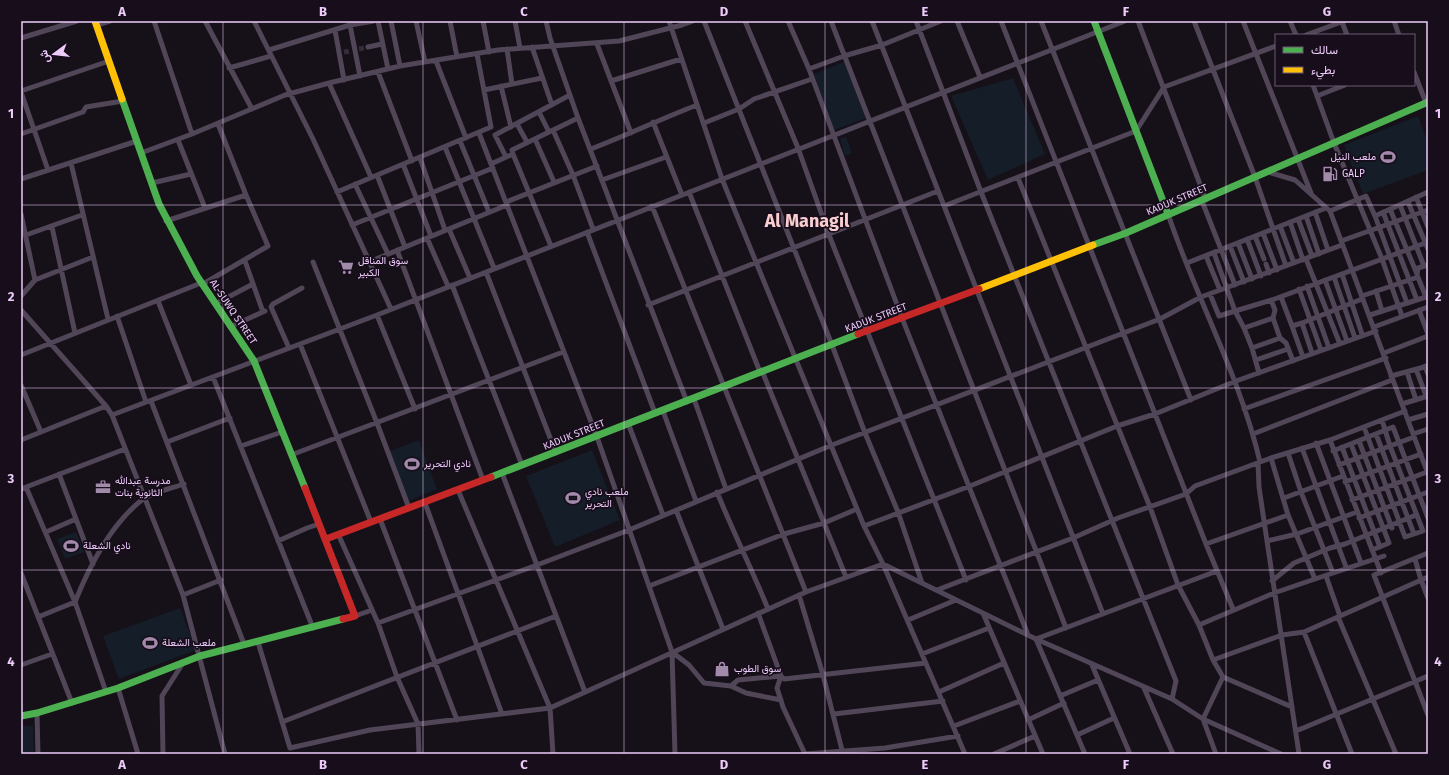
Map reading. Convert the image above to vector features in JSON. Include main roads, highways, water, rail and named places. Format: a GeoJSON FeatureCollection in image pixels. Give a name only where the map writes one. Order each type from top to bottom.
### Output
{"type":"FeatureCollection","features":[{"type":"Feature","properties":{"kind":"tunnel"},"geometry":{"type":"LineString","coordinates":[[359,49],[368,47]]}},
{"type":"Feature","properties":{"kind":"tunnel"},"geometry":{"type":"LineString","coordinates":[[344,52],[350,51]]}},
{"type":"Feature","properties":{"kind":"place","name":"ملعب النيل"},"geometry":{"type":"Point","coordinates":[1388,157]}},
{"type":"Feature","properties":{"kind":"place","name":"GALP"},"geometry":{"type":"Point","coordinates":[1330,174]}},
{"type":"Feature","properties":{"kind":"place","name":"سوق المناقل الكبير"},"geometry":{"type":"Point","coordinates":[346,267]}},
{"type":"Feature","properties":{"kind":"place","name":"نادي التحرير"},"geometry":{"type":"Point","coordinates":[412,464]}},
{"type":"Feature","properties":{"kind":"place","name":"مدرسة عبدالله الثانوية بنات"},"geometry":{"type":"Point","coordinates":[103,487]}},
{"type":"Feature","properties":{"kind":"place","name":"ملعب نادي التحرير"},"geometry":{"type":"Point","coordinates":[573,498]}},
{"type":"Feature","properties":{"kind":"place","name":"نادي الشعلة"},"geometry":{"type":"Point","coordinates":[71,546]}},
{"type":"Feature","properties":{"kind":"place","name":"ملعب الشعلة"},"geometry":{"type":"Point","coordinates":[150,643]}},
{"type":"Feature","properties":{"kind":"place","name":"سوق الطوب"},"geometry":{"type":"Point","coordinates":[722,669]}},
{"type":"Feature","properties":{"kind":"district","name":"Al Managil"},"geometry":{"type":"Point","coordinates":[807,221]}}]}
